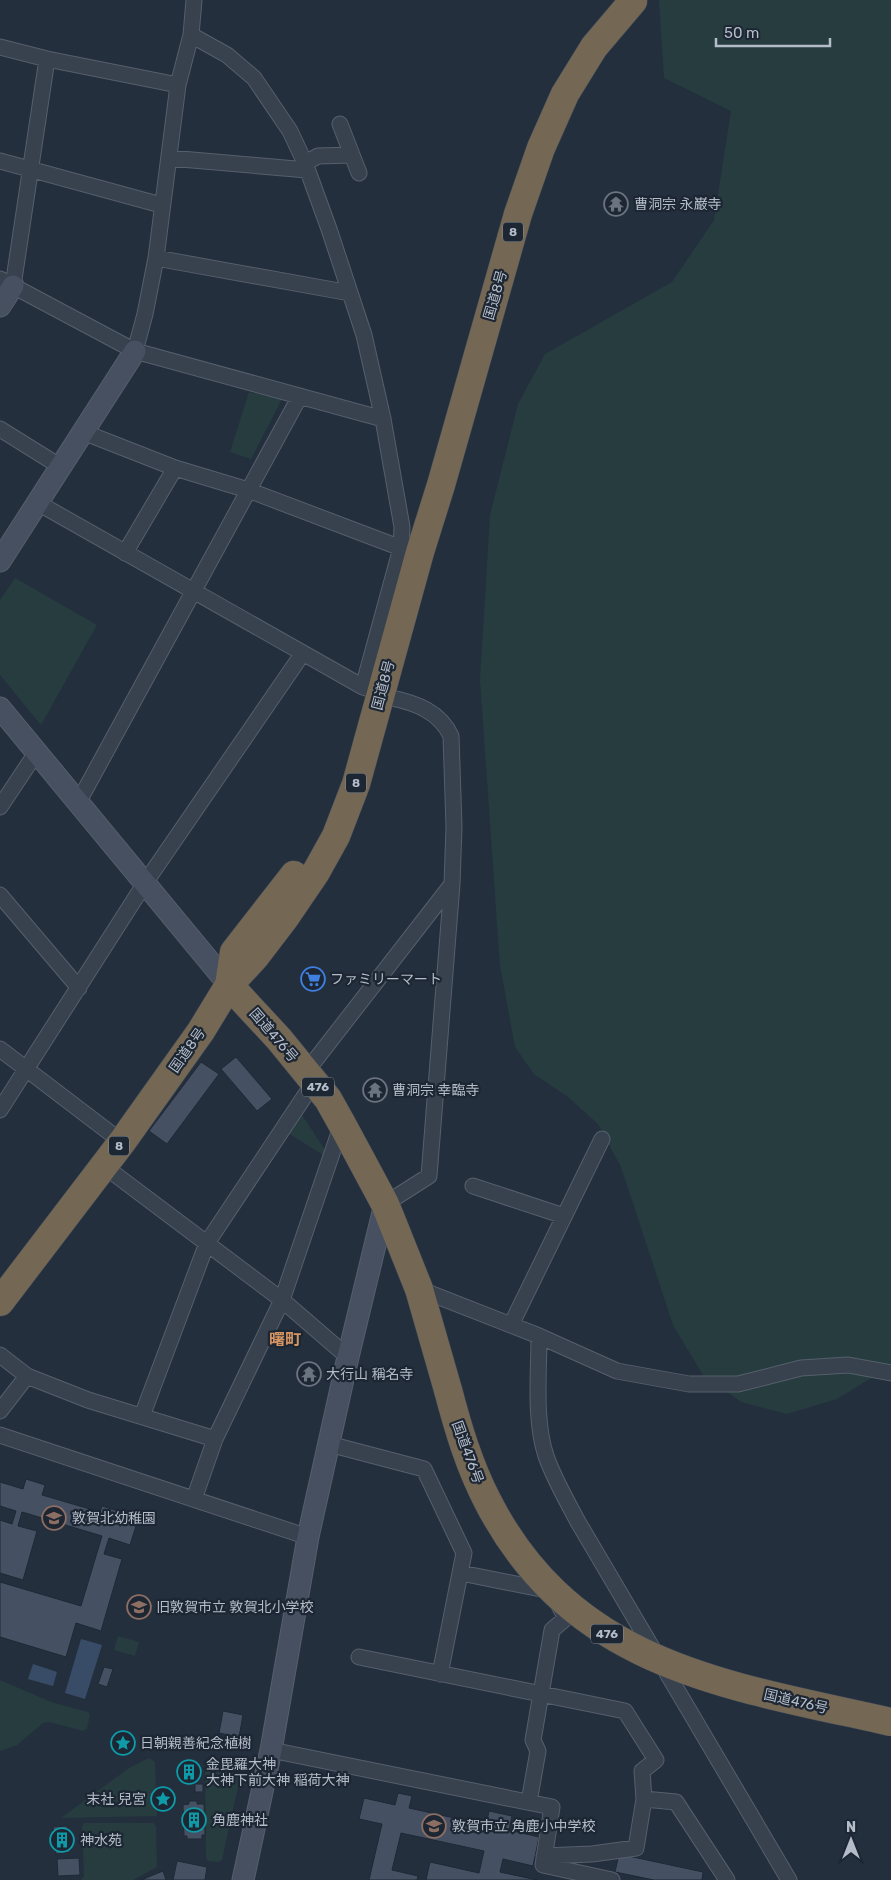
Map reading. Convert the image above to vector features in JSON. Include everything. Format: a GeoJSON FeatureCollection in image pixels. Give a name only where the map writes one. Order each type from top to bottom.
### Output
{"type":"FeatureCollection","features":[{"type":"Feature","properties":{"kind":"highway","name":"国道8号"},"geometry":{"type":"LineString","coordinates":[[0,1302],[122,1142],[201,1030],[229,985],[255,957],[284,919],[316,872],[336,836],[356,784],[410,550],[441,485],[518,214],[541,148],[565,94],[594,47],[633,1]]}},
{"type":"Feature","properties":{"kind":"highway"},"geometry":{"type":"LineString","coordinates":[[381,693],[371,795],[352,846],[324,894],[272,962],[256,976],[229,985],[234,952],[298,870],[328,810],[350,740],[381,693]]}},
{"type":"Feature","properties":{"kind":"highway","name":"国道476号"},"geometry":{"type":"LineString","coordinates":[[229,985],[279,1039],[328,1099],[385,1204],[419,1289],[472,1467],[486,1500],[501,1527],[521,1556],[545,1583],[594,1626],[620,1642],[680,1670],[712,1680],[891,1722]]}},
{"type":"Feature","properties":{"kind":"street"},"geometry":{"type":"LineString","coordinates":[[0,561],[135,351],[145,314],[156,258],[161,205],[178,86],[190,35],[194,0]]}},
{"type":"Feature","properties":{"kind":"street"},"geometry":{"type":"LineString","coordinates":[[190,35],[227,55],[254,78],[290,131],[306,166],[364,334],[383,418],[402,527],[410,550],[381,693]]}},
{"type":"Feature","properties":{"kind":"street"},"geometry":{"type":"LineString","coordinates":[[0,47],[47,59],[178,86]]}},
{"type":"Feature","properties":{"kind":"street"},"geometry":{"type":"LineString","coordinates":[[0,306],[7,283],[30,170],[47,59]]}},
{"type":"Feature","properties":{"kind":"street"},"geometry":{"type":"LineString","coordinates":[[340,124],[359,173]]}},
{"type":"Feature","properties":{"kind":"street"},"geometry":{"type":"LineString","coordinates":[[169,158],[306,166],[318,156],[352,155]]}},
{"type":"Feature","properties":{"kind":"street"},"geometry":{"type":"LineString","coordinates":[[0,161],[161,205]]}},
{"type":"Feature","properties":{"kind":"street"},"geometry":{"type":"LineString","coordinates":[[156,258],[350,293]]}},
{"type":"Feature","properties":{"kind":"street"},"geometry":{"type":"LineString","coordinates":[[7,283],[135,351],[383,418]]}},
{"type":"Feature","properties":{"kind":"street"},"geometry":{"type":"LineString","coordinates":[[78,801],[300,396]]}},
{"type":"Feature","properties":{"kind":"street"},"geometry":{"type":"LineString","coordinates":[[0,429],[61,467]]}},
{"type":"Feature","properties":{"kind":"street"},"geometry":{"type":"LineString","coordinates":[[83,432],[175,468],[248,490],[410,550]]}},
{"type":"Feature","properties":{"kind":"street"},"geometry":{"type":"LineString","coordinates":[[126,553],[175,468]]}},
{"type":"Feature","properties":{"kind":"street"},"geometry":{"type":"LineString","coordinates":[[38,503],[303,653],[381,693],[436,715],[441,719],[451,736],[454,827],[452,884],[429,1176],[385,1204],[348,1357],[308,1538],[272,1750],[243,1880]]}},
{"type":"Feature","properties":{"kind":"street"},"geometry":{"type":"LineString","coordinates":[[0,1110],[145,883],[303,653]]}},
{"type":"Feature","properties":{"kind":"street"},"geometry":{"type":"LineString","coordinates":[[0,708],[229,985]]}},
{"type":"Feature","properties":{"kind":"street"},"geometry":{"type":"LineString","coordinates":[[0,807],[36,753]]}},
{"type":"Feature","properties":{"kind":"street"},"geometry":{"type":"LineString","coordinates":[[142,1416],[207,1243],[310,1077],[452,884]]}},
{"type":"Feature","properties":{"kind":"street"},"geometry":{"type":"LineString","coordinates":[[0,895],[79,988]]}},
{"type":"Feature","properties":{"kind":"street"},"geometry":{"type":"LineString","coordinates":[[0,1049],[122,1142]]}},
{"type":"Feature","properties":{"kind":"street"},"geometry":{"type":"LineString","coordinates":[[194,1499],[216,1439],[282,1300],[342,1124]]}},
{"type":"Feature","properties":{"kind":"street"},"geometry":{"type":"LineString","coordinates":[[511,1325],[602,1139]]}},
{"type":"Feature","properties":{"kind":"street"},"geometry":{"type":"LineString","coordinates":[[104,1166],[282,1300],[348,1357]]}},
{"type":"Feature","properties":{"kind":"street"},"geometry":{"type":"LineString","coordinates":[[473,1186],[564,1216]]}},
{"type":"Feature","properties":{"kind":"street"},"geometry":{"type":"LineString","coordinates":[[419,1289],[539,1336],[618,1371],[689,1384],[738,1384],[801,1368],[848,1365],[891,1373]]}},
{"type":"Feature","properties":{"kind":"street"},"geometry":{"type":"LineString","coordinates":[[539,1336],[540,1425],[546,1455],[555,1477],[578,1522],[789,1880]]}},
{"type":"Feature","properties":{"kind":"street"},"geometry":{"type":"LineString","coordinates":[[0,1355],[27,1376],[88,1400],[216,1439]]}},
{"type":"Feature","properties":{"kind":"street"},"geometry":{"type":"LineString","coordinates":[[0,1411],[27,1376]]}},
{"type":"Feature","properties":{"kind":"street"},"geometry":{"type":"LineString","coordinates":[[0,1435],[308,1538]]}},
{"type":"Feature","properties":{"kind":"street"},"geometry":{"type":"LineString","coordinates":[[329,1444],[424,1469],[464,1553],[440,1674]]}},
{"type":"Feature","properties":{"kind":"street"},"geometry":{"type":"LineString","coordinates":[[460,1573],[551,1591],[566,1618],[552,1630],[533,1740],[538,1751],[529,1802]]}},
{"type":"Feature","properties":{"kind":"street"},"geometry":{"type":"LineString","coordinates":[[359,1657],[625,1711],[656,1760],[642,1771],[644,1799],[636,1848],[592,1854],[544,1856]]}},
{"type":"Feature","properties":{"kind":"street"},"geometry":{"type":"LineString","coordinates":[[272,1750],[552,1807],[543,1865],[612,1880]]}},
{"type":"Feature","properties":{"kind":"street"},"geometry":{"type":"LineString","coordinates":[[644,1799],[676,1802],[727,1880]]}},
{"type":"Feature","properties":{"kind":"green space"},"geometry":{"type":"Polygon","coordinates":[[[659,0],[891,0],[891,1366],[837,1399],[787,1414],[741,1402],[703,1375],[673,1325],[621,1167],[598,1124],[568,1097],[534,1074],[515,1047],[500,966],[480,680],[490,515],[518,404],[545,354],[672,282],[714,220],[731,111],[664,78],[659,0]]]}},
{"type":"Feature","properties":{"kind":"green space"},"geometry":{"type":"Polygon","coordinates":[[[249,392],[282,399],[251,459],[230,452],[249,392]]]}},
{"type":"Feature","properties":{"kind":"green space"},"geometry":{"type":"Polygon","coordinates":[[[15,578],[97,625],[41,725],[0,675],[0,600],[15,578]]]}},
{"type":"Feature","properties":{"kind":"green space"},"geometry":{"type":"Polygon","coordinates":[[[302,1115],[325,1150],[323,1155],[288,1133],[302,1115]]]}},
{"type":"Feature","properties":{"kind":"green space"},"geometry":{"type":"Polygon","coordinates":[[[118,1636],[139,1642],[135,1656],[114,1650],[118,1636]]]}},
{"type":"Feature","properties":{"kind":"green space"},"geometry":{"type":"Polygon","coordinates":[[[0,1680],[51,1702],[88,1712],[90,1715],[87,1729],[83,1731],[50,1722],[43,1723],[17,1745],[0,1751],[0,1680]]]}},
{"type":"Feature","properties":{"kind":"green space"},"geometry":{"type":"Polygon","coordinates":[[[149,1758],[155,1762],[157,1816],[61,1818],[129,1768],[149,1758]]]}},
{"type":"Feature","properties":{"kind":"green space"},"geometry":{"type":"Polygon","coordinates":[[[209,1760],[238,1762],[242,1769],[222,1860],[218,1862],[208,1861],[206,1858],[205,1763],[209,1760]]]}},
{"type":"Feature","properties":{"kind":"green space"},"geometry":{"type":"Polygon","coordinates":[[[84,1823],[153,1823],[156,1826],[157,1867],[133,1880],[81,1880],[84,1876],[82,1827],[84,1823]]]}},
{"type":"Feature","properties":{"kind":"water"},"geometry":{"type":"Polygon","coordinates":[[[81,1639],[102,1645],[85,1699],[65,1693],[81,1639]]]}},
{"type":"Feature","properties":{"kind":"water"},"geometry":{"type":"Polygon","coordinates":[[[33,1664],[57,1672],[53,1686],[28,1679],[33,1664]]]}},
{"type":"Feature","properties":{"kind":"building"},"geometry":{"type":"Polygon","coordinates":[[[236,1057],[272,1099],[257,1111],[221,1069],[236,1057]]]}},
{"type":"Feature","properties":{"kind":"building"},"geometry":{"type":"Polygon","coordinates":[[[201,1062],[219,1074],[167,1144],[149,1131],[201,1062]]]}},
{"type":"Feature","properties":{"kind":"building"},"geometry":{"type":"Polygon","coordinates":[[[26,1479],[45,1485],[42,1495],[100,1512],[102,1506],[118,1511],[116,1517],[137,1523],[130,1545],[109,1538],[104,1554],[122,1559],[101,1631],[76,1623],[66,1657],[0,1637],[0,1582],[81,1606],[102,1536],[22,1512],[18,1526],[37,1531],[23,1580],[0,1573],[0,1520],[12,1524],[16,1511],[0,1506],[0,1482],[23,1489],[26,1479]]]}},
{"type":"Feature","properties":{"kind":"building"},"geometry":{"type":"Polygon","coordinates":[[[104,1667],[113,1669],[107,1687],[98,1684],[104,1667]]]}},
{"type":"Feature","properties":{"kind":"building"},"geometry":{"type":"Polygon","coordinates":[[[223,1711],[243,1715],[239,1737],[219,1733],[223,1711]]]}},
{"type":"Feature","properties":{"kind":"building","name":"金毘羅大神 大神下前大神 稲荷大神"},"geometry":{"type":"Polygon","coordinates":[[[196,1766],[196,1777],[183,1777],[183,1767],[196,1766]]]}},
{"type":"Feature","properties":{"kind":"building"},"geometry":{"type":"Polygon","coordinates":[[[195,1784],[203,1784],[203,1792],[195,1792],[195,1784]]]}},
{"type":"Feature","properties":{"kind":"building"},"geometry":{"type":"Polygon","coordinates":[[[398,1793],[412,1796],[409,1808],[486,1825],[489,1811],[512,1816],[509,1830],[539,1837],[533,1866],[503,1859],[500,1872],[537,1880],[426,1880],[430,1862],[479,1873],[484,1851],[401,1833],[392,1870],[418,1876],[417,1880],[369,1880],[382,1824],[359,1819],[364,1798],[395,1805],[398,1793]]]}},
{"type":"Feature","properties":{"kind":"building","name":"角鹿神社"},"geometry":{"type":"Polygon","coordinates":[[[189,1801],[197,1801],[197,1804],[204,1804],[205,1835],[202,1835],[202,1839],[187,1839],[187,1836],[184,1836],[183,1805],[189,1804],[189,1801]]]}},
{"type":"Feature","properties":{"kind":"building","name":"神水苑"},"geometry":{"type":"Polygon","coordinates":[[[67,1826],[70,1852],[56,1854],[53,1827],[67,1826]]]}},
{"type":"Feature","properties":{"kind":"building"},"geometry":{"type":"Polygon","coordinates":[[[619,1854],[703,1872],[702,1880],[654,1880],[615,1872],[619,1854]]]}},
{"type":"Feature","properties":{"kind":"building"},"geometry":{"type":"Polygon","coordinates":[[[79,1858],[80,1875],[58,1876],[57,1859],[79,1858]]]}},
{"type":"Feature","properties":{"kind":"building"},"geometry":{"type":"Polygon","coordinates":[[[177,1861],[207,1867],[205,1880],[173,1880],[177,1861]]]}},
{"type":"Feature","properties":{"kind":"building"},"geometry":{"type":"Polygon","coordinates":[[[163,1871],[166,1880],[141,1880],[163,1871]]]}},
{"type":"Feature","properties":{"kind":"place","name":"曹洞宗 永巌寺"},"geometry":{"type":"Point","coordinates":[616,204]}},
{"type":"Feature","properties":{"kind":"place","name":"ファミリーマート"},"geometry":{"type":"Point","coordinates":[313,979]}},
{"type":"Feature","properties":{"kind":"place","name":"曹洞宗 幸臨寺"},"geometry":{"type":"Point","coordinates":[375,1090]}},
{"type":"Feature","properties":{"kind":"place","name":"大行山 稱名寺"},"geometry":{"type":"Point","coordinates":[309,1374]}},
{"type":"Feature","properties":{"kind":"place","name":"敦賀北幼稚園"},"geometry":{"type":"Point","coordinates":[54,1518]}},
{"type":"Feature","properties":{"kind":"place","name":"旧敦賀市立 敦賀北小学校"},"geometry":{"type":"Point","coordinates":[139,1607]}},
{"type":"Feature","properties":{"kind":"place","name":"日朝親善紀念植樹"},"geometry":{"type":"Point","coordinates":[123,1743]}},
{"type":"Feature","properties":{"kind":"place","name":"金毘羅大神 大神下前大神 稲荷大神"},"geometry":{"type":"Point","coordinates":[189,1772]}},
{"type":"Feature","properties":{"kind":"place","name":"末社 兒宮"},"geometry":{"type":"Point","coordinates":[163,1799]}},
{"type":"Feature","properties":{"kind":"place","name":"角鹿神社"},"geometry":{"type":"Point","coordinates":[194,1820]}},
{"type":"Feature","properties":{"kind":"place","name":"敦賀市立 角鹿小中学校"},"geometry":{"type":"Point","coordinates":[434,1826]}},
{"type":"Feature","properties":{"kind":"place","name":"神水苑"},"geometry":{"type":"Point","coordinates":[62,1840]}},
{"type":"Feature","properties":{"kind":"district","name":"曙町"},"geometry":{"type":"Point","coordinates":[285,1339]}}]}
